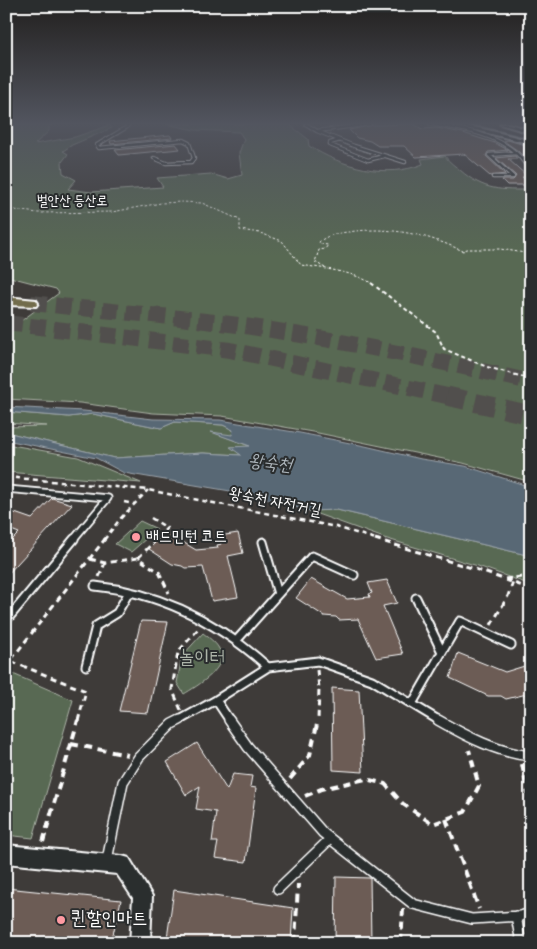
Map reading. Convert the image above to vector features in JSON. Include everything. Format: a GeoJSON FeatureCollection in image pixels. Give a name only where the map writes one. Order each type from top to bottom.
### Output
{"type":"FeatureCollection","features":[{"type":"Feature","properties":{"kind":"highway"},"geometry":{"type":"LineString","coordinates":[[6,301],[31,303]]}},
{"type":"Feature","properties":{"kind":"street"},"geometry":{"type":"LineString","coordinates":[[6,854],[107,862],[122,865],[143,896],[140,943]]}},
{"type":"Feature","properties":{"kind":"lane"},"geometry":{"type":"LineString","coordinates":[[493,177],[512,177],[503,168]]}},
{"type":"Feature","properties":{"kind":"lane"},"geometry":{"type":"LineString","coordinates":[[6,489],[108,498],[6,621]]}},
{"type":"Feature","properties":{"kind":"lane"},"geometry":{"type":"LineString","coordinates":[[263,542],[278,594]]}},
{"type":"Feature","properties":{"kind":"lane"},"geometry":{"type":"LineString","coordinates":[[236,641],[312,556],[354,575]]}},
{"type":"Feature","properties":{"kind":"lane"},"geometry":{"type":"LineString","coordinates":[[95,586],[112,587],[176,606],[236,641],[268,667]]}},
{"type":"Feature","properties":{"kind":"lane"},"geometry":{"type":"LineString","coordinates":[[86,666],[96,626],[116,613],[129,592]]}},
{"type":"Feature","properties":{"kind":"lane"},"geometry":{"type":"LineString","coordinates":[[416,598],[442,652]]}},
{"type":"Feature","properties":{"kind":"lane"},"geometry":{"type":"LineString","coordinates":[[412,704],[460,621],[511,645]]}},
{"type":"Feature","properties":{"kind":"lane"},"geometry":{"type":"LineString","coordinates":[[107,862],[124,782],[139,757],[172,724],[183,716],[216,700],[268,667],[318,661],[372,680],[459,732],[512,754],[531,756]]}},
{"type":"Feature","properties":{"kind":"lane"},"geometry":{"type":"LineString","coordinates":[[216,700],[248,747],[330,839],[413,904],[472,919],[516,916],[531,912]]}},
{"type":"Feature","properties":{"kind":"lane"},"geometry":{"type":"LineString","coordinates":[[278,889],[330,839]]}},
{"type":"Feature","properties":{"kind":"lane"},"geometry":{"type":"LineString","coordinates":[[516,916],[521,943]]}},
{"type":"Feature","properties":{"kind":"path","name":"벌안산 등산로"},"geometry":{"type":"LineString","coordinates":[[6,209],[38,213],[112,212],[161,203],[202,203],[240,220],[240,230],[260,233],[282,241],[290,254],[301,265],[326,269]]}},
{"type":"Feature","properties":{"kind":"path"},"geometry":{"type":"LineString","coordinates":[[531,254],[500,249],[463,250],[422,234],[383,229],[325,237],[319,242],[320,244],[328,245],[325,249],[319,250],[316,262],[326,269],[343,272],[366,280],[390,296],[436,332],[444,349],[487,367],[531,379]]}},
{"type":"Feature","properties":{"kind":"path","name":"왕숙천 자전거길"},"geometry":{"type":"LineString","coordinates":[[6,477],[148,490],[336,527],[531,589]]}},
{"type":"Feature","properties":{"kind":"path"},"geometry":{"type":"LineString","coordinates":[[39,857],[86,691],[10,661],[120,519],[148,490]]}},
{"type":"Feature","properties":{"kind":"path"},"geometry":{"type":"LineString","coordinates":[[124,502],[134,504]]}},
{"type":"Feature","properties":{"kind":"path"},"geometry":{"type":"LineString","coordinates":[[90,559],[105,564],[138,558],[167,528],[151,518]]}},
{"type":"Feature","properties":{"kind":"path"},"geometry":{"type":"LineString","coordinates":[[138,558],[159,572],[176,606]]}},
{"type":"Feature","properties":{"kind":"path"},"geometry":{"type":"LineString","coordinates":[[95,586],[105,564]]}},
{"type":"Feature","properties":{"kind":"path"},"geometry":{"type":"LineString","coordinates":[[504,579],[531,576]]}},
{"type":"Feature","properties":{"kind":"path"},"geometry":{"type":"LineString","coordinates":[[486,633],[508,596],[512,582]]}},
{"type":"Feature","properties":{"kind":"path"},"geometry":{"type":"LineString","coordinates":[[183,716],[172,690],[178,652],[205,622]]}},
{"type":"Feature","properties":{"kind":"path"},"geometry":{"type":"LineString","coordinates":[[283,788],[311,753],[320,678],[314,662]]}},
{"type":"Feature","properties":{"kind":"path"},"geometry":{"type":"LineString","coordinates":[[294,800],[321,789],[366,779],[385,784],[402,804],[433,824],[465,812],[479,786],[471,753],[459,732]]}},
{"type":"Feature","properties":{"kind":"path"},"geometry":{"type":"LineString","coordinates":[[71,744],[139,757]]}},
{"type":"Feature","properties":{"kind":"path"},"geometry":{"type":"LineString","coordinates":[[520,755],[531,810]]}},
{"type":"Feature","properties":{"kind":"path"},"geometry":{"type":"LineString","coordinates":[[446,819],[482,919]]}},
{"type":"Feature","properties":{"kind":"path"},"geometry":{"type":"LineString","coordinates":[[295,943],[298,870]]}},
{"type":"Feature","properties":{"kind":"path"},"geometry":{"type":"LineString","coordinates":[[401,943],[405,897]]}},
{"type":"Feature","properties":{"kind":"green space"},"geometry":{"type":"Polygon","coordinates":[[[6,168],[63,168],[63,173],[76,180],[68,189],[91,192],[163,187],[157,178],[211,174],[228,179],[242,175],[241,168],[394,170],[458,168],[485,186],[511,190],[531,190],[531,482],[463,463],[318,433],[222,416],[153,413],[80,403],[6,399],[6,332],[59,293],[56,289],[6,276],[6,168]]]}},
{"type":"Feature","properties":{"kind":"green space"},"geometry":{"type":"Polygon","coordinates":[[[6,412],[69,417],[93,414],[161,428],[175,422],[223,425],[233,430],[232,436],[215,433],[252,447],[231,447],[242,455],[203,453],[114,458],[6,432],[6,427],[47,426],[6,423],[6,412]]]}},
{"type":"Feature","properties":{"kind":"green space"},"geometry":{"type":"Polygon","coordinates":[[[6,444],[78,457],[141,483],[6,472],[6,444]]]}},
{"type":"Feature","properties":{"kind":"green space"},"geometry":{"type":"Polygon","coordinates":[[[337,510],[531,556],[531,585],[478,566],[384,538],[309,511],[337,510]]]}},
{"type":"Feature","properties":{"kind":"green space","name":"배드민턴 코트"},"geometry":{"type":"Polygon","coordinates":[[[140,521],[157,529],[131,552],[115,544],[140,521]]]}},
{"type":"Feature","properties":{"kind":"green space","name":"놀이터"},"geometry":{"type":"Polygon","coordinates":[[[203,633],[218,647],[221,654],[220,661],[211,675],[184,694],[177,683],[182,656],[203,633]]]}},
{"type":"Feature","properties":{"kind":"green space"},"geometry":{"type":"Polygon","coordinates":[[[6,671],[73,700],[33,838],[6,835],[6,671]]]}},
{"type":"Feature","properties":{"kind":"water","name":"왕숙천"},"geometry":{"type":"Polygon","coordinates":[[[6,407],[84,411],[153,419],[220,420],[300,433],[421,459],[465,466],[531,487],[531,556],[337,510],[309,511],[254,495],[124,473],[96,458],[6,440],[6,432],[114,458],[203,453],[241,455],[230,447],[250,446],[211,432],[232,435],[233,430],[223,425],[175,422],[161,428],[93,414],[69,417],[6,412],[6,407]]]}},
{"type":"Feature","properties":{"kind":"building"},"geometry":{"type":"Polygon","coordinates":[[[481,168],[499,168],[505,174],[490,176],[481,168]]]}},
{"type":"Feature","properties":{"kind":"building"},"geometry":{"type":"Polygon","coordinates":[[[507,168],[518,168],[527,176],[522,177],[530,185],[507,185],[502,180],[513,180],[516,176],[507,168]]]}},
{"type":"Feature","properties":{"kind":"building"},"geometry":{"type":"Polygon","coordinates":[[[52,498],[72,504],[6,576],[6,546],[19,533],[6,528],[6,510],[32,519],[52,498]]]}},
{"type":"Feature","properties":{"kind":"building"},"geometry":{"type":"Polygon","coordinates":[[[166,532],[196,550],[218,548],[217,545],[221,544],[219,536],[238,533],[243,553],[228,556],[238,597],[212,601],[203,567],[185,568],[172,564],[149,549],[166,532]]]}},
{"type":"Feature","properties":{"kind":"building"},"geometry":{"type":"Polygon","coordinates":[[[311,579],[347,599],[370,597],[369,594],[372,593],[368,583],[387,580],[397,603],[383,606],[403,654],[376,658],[358,619],[339,620],[336,617],[324,616],[296,598],[311,579]]]}},
{"type":"Feature","properties":{"kind":"building"},"geometry":{"type":"Polygon","coordinates":[[[141,621],[168,622],[148,713],[119,711],[141,621]]]}},
{"type":"Feature","properties":{"kind":"building"},"geometry":{"type":"Polygon","coordinates":[[[458,653],[505,672],[531,664],[531,693],[506,699],[501,696],[488,696],[450,678],[458,653]]]}},
{"type":"Feature","properties":{"kind":"building"},"geometry":{"type":"Polygon","coordinates":[[[332,688],[359,690],[363,772],[333,770],[332,688]]]}},
{"type":"Feature","properties":{"kind":"building"},"geometry":{"type":"Polygon","coordinates":[[[197,743],[227,790],[233,774],[252,776],[250,787],[256,788],[246,862],[215,858],[218,842],[212,842],[216,812],[196,809],[200,786],[186,795],[167,762],[197,743]]]}},
{"type":"Feature","properties":{"kind":"building"},"geometry":{"type":"Polygon","coordinates":[[[336,877],[370,878],[371,943],[335,943],[336,877]]]}},
{"type":"Feature","properties":{"kind":"building","name":"퀸할인마트"},"geometry":{"type":"Polygon","coordinates":[[[6,888],[121,900],[111,943],[35,943],[6,940],[6,888]]]}},
{"type":"Feature","properties":{"kind":"building"},"geometry":{"type":"Polygon","coordinates":[[[174,890],[293,908],[291,943],[200,943],[167,938],[174,890]]]}},
{"type":"Feature","properties":{"kind":"tunnel"},"geometry":{"type":"LineString","coordinates":[[31,303],[238,325],[385,350],[531,382]]}},
{"type":"Feature","properties":{"kind":"tunnel"},"geometry":{"type":"LineString","coordinates":[[6,323],[230,350],[452,397]]}},
{"type":"Feature","properties":{"kind":"tunnel"},"geometry":{"type":"LineString","coordinates":[[447,396],[531,415]]}},
{"type":"Feature","properties":{"kind":"place","name":"배드민턴 코트"},"geometry":{"type":"Point","coordinates":[136,537]}},
{"type":"Feature","properties":{"kind":"place","name":"퀸할인마트"},"geometry":{"type":"Point","coordinates":[61,920]}}]}
